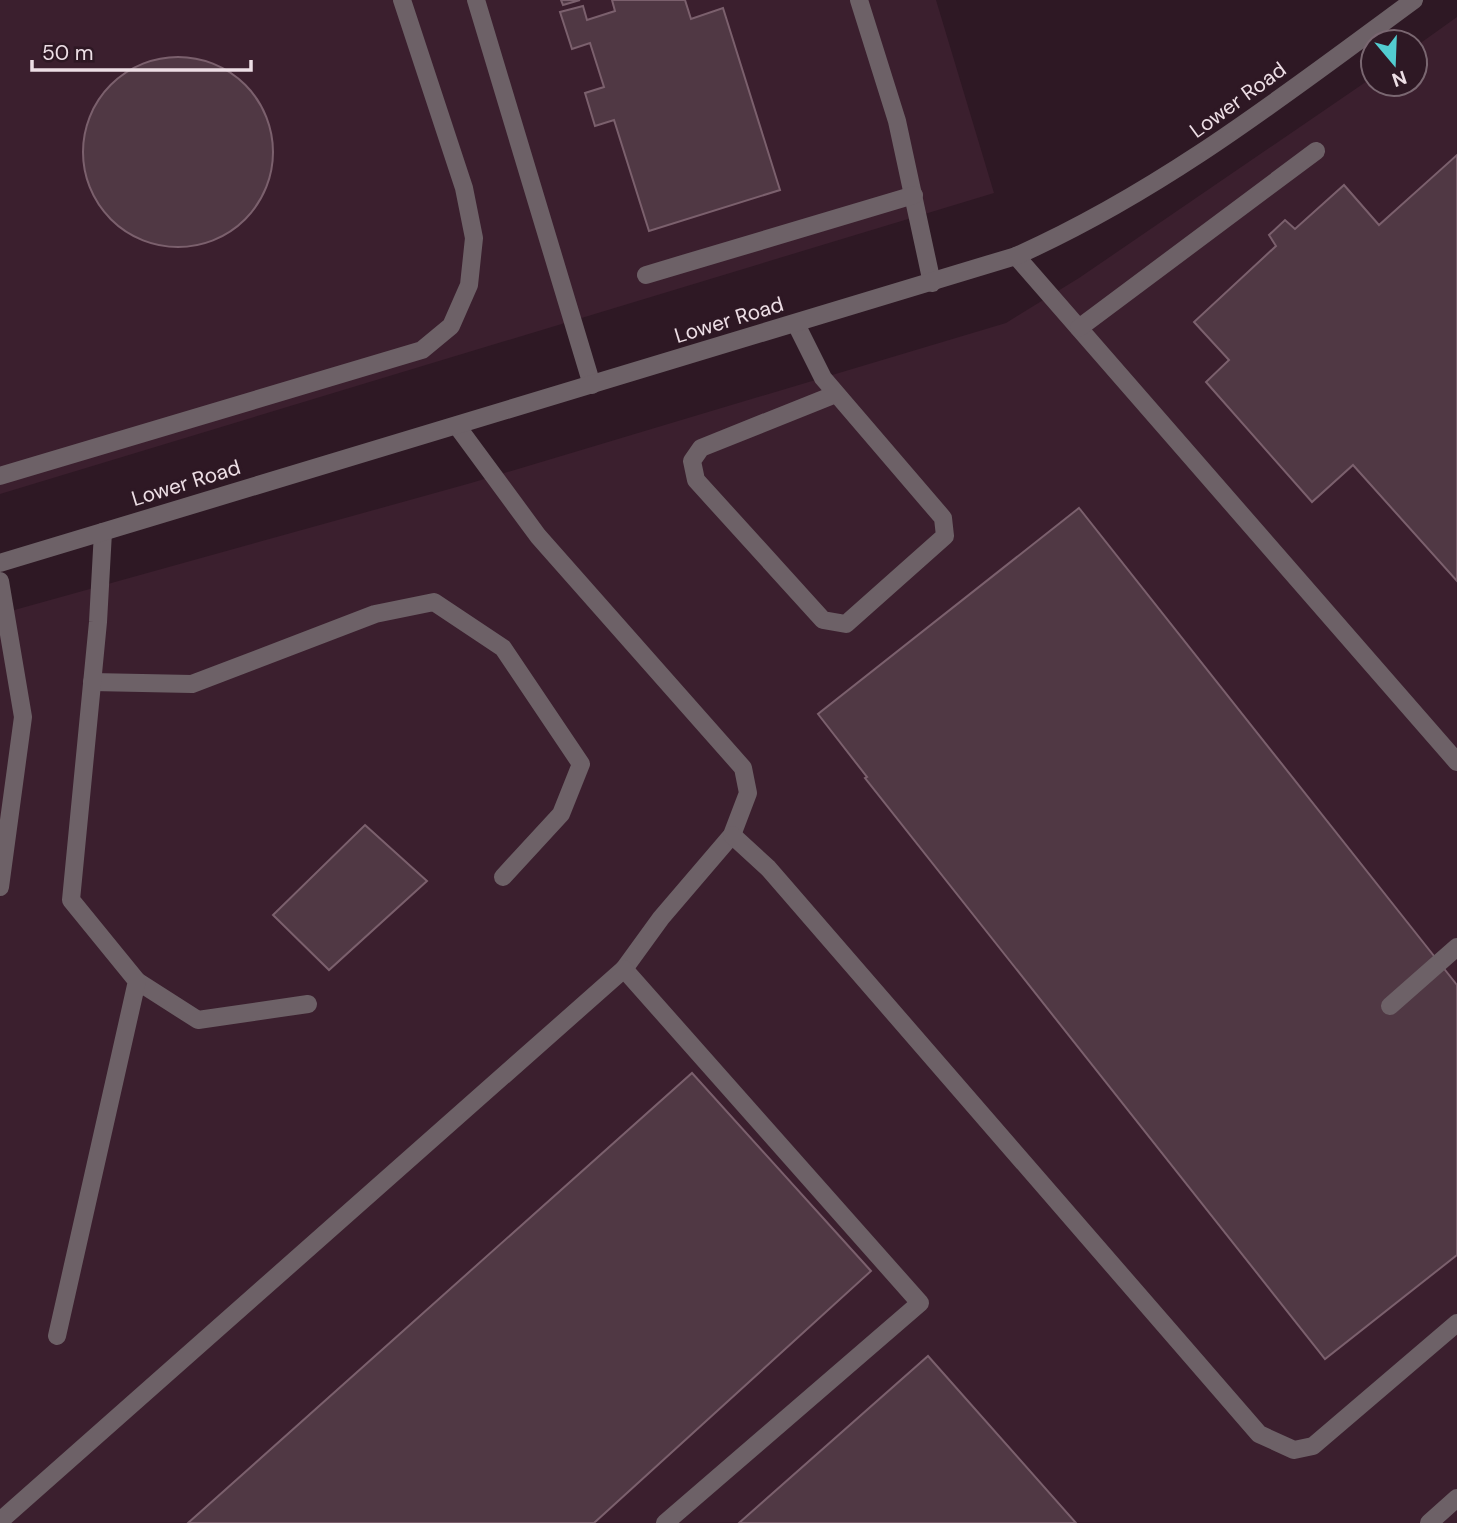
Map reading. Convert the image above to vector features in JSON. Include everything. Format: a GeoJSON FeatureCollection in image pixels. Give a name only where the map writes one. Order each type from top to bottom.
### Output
{"type":"FeatureCollection","features":[{"type":"Feature","properties":{"kind":"street"},"geometry":{"type":"LineString","coordinates":[[0,476],[422,350],[451,326],[469,285],[474,237],[464,188],[402,0]]}},
{"type":"Feature","properties":{"kind":"street"},"geometry":{"type":"LineString","coordinates":[[476,0],[592,385]]}},
{"type":"Feature","properties":{"kind":"street"},"geometry":{"type":"LineString","coordinates":[[859,0],[897,121],[932,283]]}},
{"type":"Feature","properties":{"kind":"street","name":"Lower Road"},"geometry":{"type":"LineString","coordinates":[[0,563],[1016,256],[1080,228],[1202,155],[1414,0]]}},
{"type":"Feature","properties":{"kind":"street"},"geometry":{"type":"LineString","coordinates":[[1079,328],[1317,151]]}},
{"type":"Feature","properties":{"kind":"street"},"geometry":{"type":"LineString","coordinates":[[646,275],[914,195]]}},
{"type":"Feature","properties":{"kind":"street"},"geometry":{"type":"LineString","coordinates":[[1016,256],[1457,762]]}},
{"type":"Feature","properties":{"kind":"street"},"geometry":{"type":"LineString","coordinates":[[796,324],[823,378],[943,518],[945,536],[846,624],[822,620],[696,480],[692,461],[701,448],[836,394]]}},
{"type":"Feature","properties":{"kind":"street"},"geometry":{"type":"LineString","coordinates":[[0,1521],[624,969],[661,918],[732,835],[748,793],[743,768],[538,536],[457,426]]}},
{"type":"Feature","properties":{"kind":"street"},"geometry":{"type":"LineString","coordinates":[[103,532],[71,900],[137,981],[198,1020],[308,1004]]}},
{"type":"Feature","properties":{"kind":"street"},"geometry":{"type":"LineString","coordinates":[[0,580],[23,717],[0,887]]}},
{"type":"Feature","properties":{"kind":"street"},"geometry":{"type":"LineString","coordinates":[[92,682],[192,684],[375,614],[434,602],[503,648],[581,764],[561,814],[503,877]]}},
{"type":"Feature","properties":{"kind":"street"},"geometry":{"type":"LineString","coordinates":[[732,835],[768,868],[1259,1434],[1294,1450],[1313,1446],[1457,1323]]}},
{"type":"Feature","properties":{"kind":"street"},"geometry":{"type":"LineString","coordinates":[[1390,1006],[1457,947]]}},
{"type":"Feature","properties":{"kind":"street"},"geometry":{"type":"LineString","coordinates":[[624,969],[920,1303],[664,1523]]}},
{"type":"Feature","properties":{"kind":"street"},"geometry":{"type":"LineString","coordinates":[[57,1336],[137,981]]}},
{"type":"Feature","properties":{"kind":"street"},"geometry":{"type":"LineString","coordinates":[[1429,1523],[1457,1498]]}},
{"type":"Feature","properties":{"kind":"shaded area"},"geometry":{"type":"Polygon","coordinates":[[[0,0],[936,0],[994,193],[0,494],[0,0]]]}},
{"type":"Feature","properties":{"kind":"shaded area"},"geometry":{"type":"Polygon","coordinates":[[[1457,17],[1457,1523],[0,1523],[0,614],[471,483],[1006,323],[1079,278],[1359,87],[1359,98],[1429,98],[1429,37],[1457,17]]]}},
{"type":"Feature","properties":{"kind":"building"},"geometry":{"type":"Polygon","coordinates":[[[561,0],[580,0],[563,5],[561,0]]]}},
{"type":"Feature","properties":{"kind":"building"},"geometry":{"type":"Polygon","coordinates":[[[612,0],[685,0],[691,19],[723,8],[780,190],[649,231],[614,120],[595,126],[585,93],[604,87],[590,43],[572,49],[560,12],[583,6],[587,20],[615,11],[612,0]]]}},
{"type":"Feature","properties":{"kind":"building"},"geometry":{"type":"Polygon","coordinates":[[[178,57],[197,58],[215,64],[245,85],[266,115],[272,133],[272,171],[266,189],[245,219],[215,240],[197,246],[178,247],[159,246],[141,240],[111,219],[90,189],[84,171],[83,152],[84,133],[90,115],[111,85],[141,64],[159,58],[178,57]]]}},
{"type":"Feature","properties":{"kind":"building"},"geometry":{"type":"Polygon","coordinates":[[[1457,155],[1457,581],[1353,465],[1312,502],[1206,382],[1229,360],[1194,322],[1276,246],[1269,235],[1285,220],[1295,229],[1344,185],[1379,225],[1457,155]]]}},
{"type":"Feature","properties":{"kind":"building"},"geometry":{"type":"Polygon","coordinates":[[[1079,508],[1457,985],[1457,1255],[1325,1359],[865,778],[867,777],[818,714],[1079,508]]]}},
{"type":"Feature","properties":{"kind":"building"},"geometry":{"type":"Polygon","coordinates":[[[365,825],[427,881],[329,970],[273,915],[365,825]]]}},
{"type":"Feature","properties":{"kind":"building"},"geometry":{"type":"Polygon","coordinates":[[[692,1073],[871,1271],[594,1523],[188,1523],[692,1073]]]}},
{"type":"Feature","properties":{"kind":"building"},"geometry":{"type":"Polygon","coordinates":[[[928,1356],[1076,1523],[739,1523],[928,1356]]]}}]}
